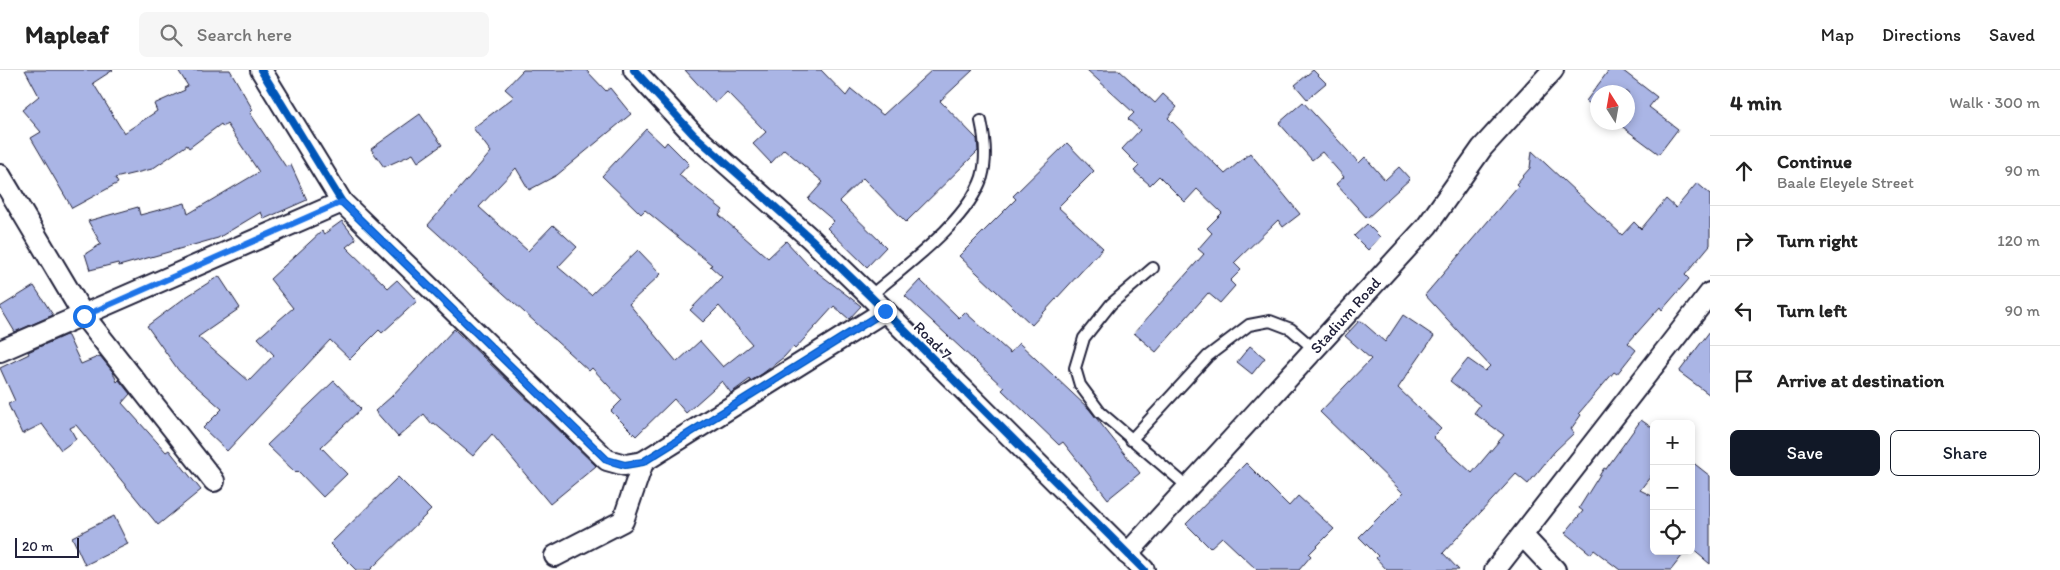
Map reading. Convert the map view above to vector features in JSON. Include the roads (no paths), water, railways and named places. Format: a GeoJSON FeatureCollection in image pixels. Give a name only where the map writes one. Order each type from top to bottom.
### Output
{"type":"FeatureCollection","features":[{"type":"Feature","properties":{"kind":"street"},"geometry":{"type":"LineString","coordinates":[[261,70],[342,202],[607,460],[625,465],[643,462],[885,311]]}},
{"type":"Feature","properties":{"kind":"street","name":"Road 7"},"geometry":{"type":"LineString","coordinates":[[634,70],[693,134],[811,239],[870,296],[1144,570]]}},
{"type":"Feature","properties":{"kind":"street","name":"Stadium Road"},"geometry":{"type":"LineString","coordinates":[[1127,554],[1427,226],[1482,148],[1553,70]]}},
{"type":"Feature","properties":{"kind":"street"},"geometry":{"type":"LineString","coordinates":[[0,175],[84,316],[214,481]]}},
{"type":"Feature","properties":{"kind":"street"},"geometry":{"type":"LineString","coordinates":[[0,352],[342,202]]}},
{"type":"Feature","properties":{"kind":"street"},"geometry":{"type":"LineString","coordinates":[[1495,570],[1710,293]]}},
{"type":"Feature","properties":{"kind":"street"},"geometry":{"type":"LineString","coordinates":[[555,556],[623,522],[643,462]]}},
{"type":"Feature","properties":{"kind":"street"},"geometry":{"type":"LineString","coordinates":[[1523,536],[1555,570]]}},
{"type":"Feature","properties":{"kind":"lane"},"geometry":{"type":"LineString","coordinates":[[870,296],[954,223],[972,197],[982,178],[985,157],[984,138],[980,121]]}},
{"type":"Feature","properties":{"kind":"lane"},"geometry":{"type":"LineString","coordinates":[[1153,268],[1111,304],[1084,338],[1075,368],[1080,385],[1100,412],[1188,487]]}},
{"type":"Feature","properties":{"kind":"lane"},"geometry":{"type":"LineString","coordinates":[[1131,440],[1208,356],[1249,325],[1270,321],[1291,328],[1314,349]]}}]}
